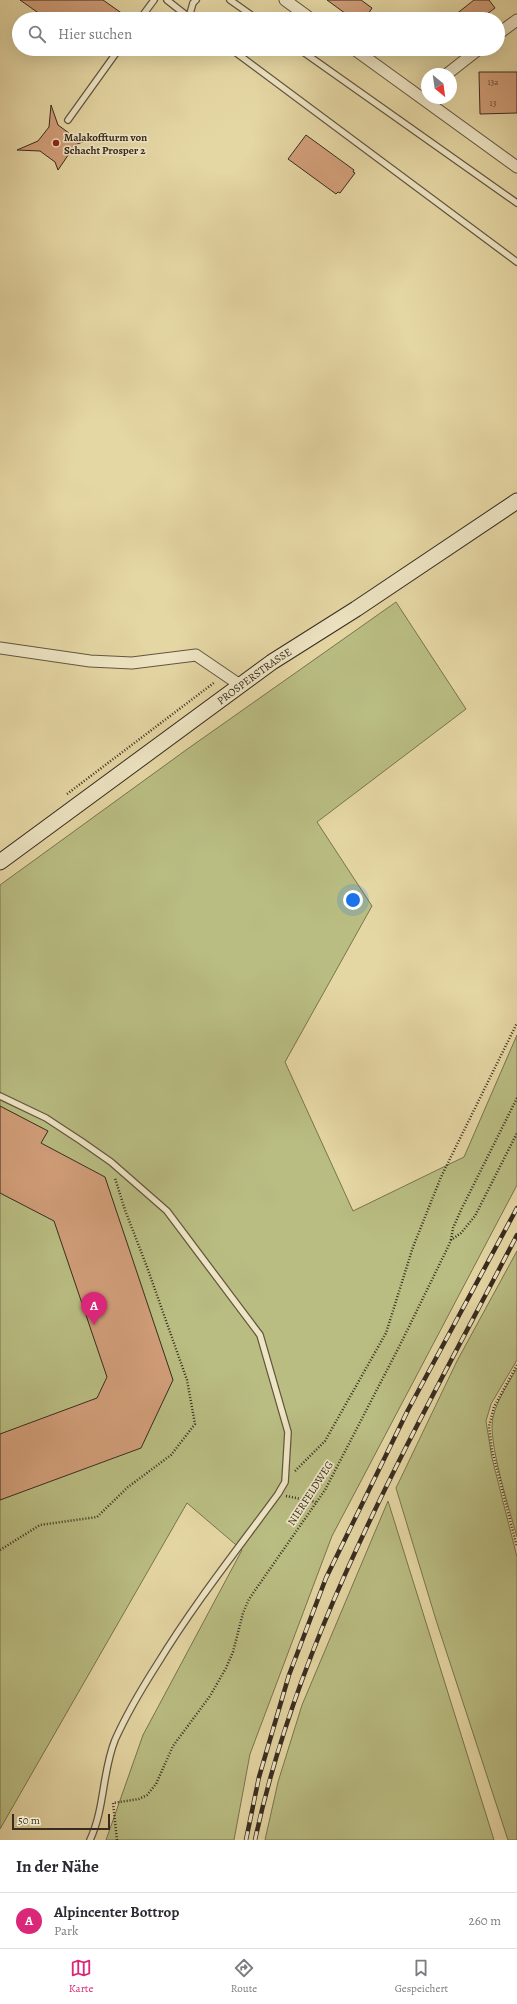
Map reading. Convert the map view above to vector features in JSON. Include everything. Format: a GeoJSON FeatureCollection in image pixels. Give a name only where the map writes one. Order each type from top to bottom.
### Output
{"type":"FeatureCollection","features":[{"type":"Feature","properties":{"kind":"main road","name":"PROSPERSTRASSE"},"geometry":{"type":"LineString","coordinates":[[0,862],[272,662],[356,609],[517,501]]}},
{"type":"Feature","properties":{"kind":"street"},"geometry":{"type":"LineString","coordinates":[[285,0],[301,12]]}},
{"type":"Feature","properties":{"kind":"street"},"geometry":{"type":"LineString","coordinates":[[505,29],[517,20]]}},
{"type":"Feature","properties":{"kind":"street"},"geometry":{"type":"LineString","coordinates":[[365,56],[421,91]]}},
{"type":"Feature","properties":{"kind":"street"},"geometry":{"type":"LineString","coordinates":[[455,68],[470,56]]}},
{"type":"Feature","properties":{"kind":"street"},"geometry":{"type":"LineString","coordinates":[[438,104],[517,167]]}},
{"type":"Feature","properties":{"kind":"street"},"geometry":{"type":"LineString","coordinates":[[0,648],[90,661],[132,663],[196,655],[240,685]]}},
{"type":"Feature","properties":{"kind":"lane"},"geometry":{"type":"LineString","coordinates":[[145,12],[154,0]]}},
{"type":"Feature","properties":{"kind":"lane"},"geometry":{"type":"LineString","coordinates":[[166,0],[182,12]]}},
{"type":"Feature","properties":{"kind":"lane"},"geometry":{"type":"LineString","coordinates":[[191,12],[193,3],[196,0]]}},
{"type":"Feature","properties":{"kind":"lane"},"geometry":{"type":"LineString","coordinates":[[230,0],[247,12]]}},
{"type":"Feature","properties":{"kind":"lane"},"geometry":{"type":"LineString","coordinates":[[68,120],[114,56]]}},
{"type":"Feature","properties":{"kind":"lane"},"geometry":{"type":"LineString","coordinates":[[240,56],[517,262]]}},
{"type":"Feature","properties":{"kind":"lane"},"geometry":{"type":"LineString","coordinates":[[309,56],[517,203]]}},
{"type":"Feature","properties":{"kind":"lane"},"geometry":{"type":"LineString","coordinates":[[0,1096],[46,1118],[110,1162],[167,1211],[260,1335],[288,1432],[285,1482],[278,1494],[185,1620],[134,1701],[115,1742],[105,1778],[101,1812],[90,1840]]}},
{"type":"Feature","properties":{"kind":"path"},"geometry":{"type":"LineString","coordinates":[[62,797],[225,675]]}},
{"type":"Feature","properties":{"kind":"path"},"geometry":{"type":"LineString","coordinates":[[285,1482],[325,1441],[386,1333],[413,1247],[442,1177],[517,1023]]}},
{"type":"Feature","properties":{"kind":"path"},"geometry":{"type":"LineString","coordinates":[[451,1240],[453,1228],[460,1210],[517,1098]]}},
{"type":"Feature","properties":{"kind":"path","name":"NIERFELDWEG"},"geometry":{"type":"LineString","coordinates":[[117,1840],[113,1804],[140,1799],[151,1791],[174,1746],[210,1696],[226,1668],[233,1652],[249,1599],[325,1490],[451,1240],[461,1233],[475,1216],[517,1133]]}},
{"type":"Feature","properties":{"kind":"path"},"geometry":{"type":"LineString","coordinates":[[0,1550],[40,1525],[97,1518],[128,1487],[171,1455],[195,1424],[187,1380],[147,1266],[125,1210],[110,1162]]}},
{"type":"Feature","properties":{"kind":"path"},"geometry":{"type":"LineString","coordinates":[[517,1365],[494,1407],[489,1426],[492,1450],[517,1547]]}},
{"type":"Feature","properties":{"kind":"path"},"geometry":{"type":"LineString","coordinates":[[278,1494],[316,1502]]}},
{"type":"Feature","properties":{"kind":"green space"},"geometry":{"type":"Polygon","coordinates":[[[396,602],[466,709],[317,822],[372,906],[285,1062],[353,1211],[464,1157],[517,1035],[517,1185],[332,1536],[250,1754],[234,1840],[106,1840],[143,1735],[242,1550],[187,1503],[0,1829],[0,885],[186,750],[396,602]]]}},
{"type":"Feature","properties":{"kind":"green space"},"geometry":{"type":"Polygon","coordinates":[[[517,1251],[517,1360],[491,1404],[486,1421],[492,1458],[517,1557],[517,1840],[508,1840],[436,1620],[396,1488],[457,1361],[517,1251]]]}},
{"type":"Feature","properties":{"kind":"green space"},"geometry":{"type":"Polygon","coordinates":[[[517,1368],[517,1537],[500,1476],[493,1442],[492,1428],[493,1417],[497,1404],[517,1368]]]}},
{"type":"Feature","properties":{"kind":"green space"},"geometry":{"type":"Polygon","coordinates":[[[388,1501],[494,1840],[265,1840],[278,1782],[302,1705],[388,1501]]]}},
{"type":"Feature","properties":{"kind":"building"},"geometry":{"type":"Polygon","coordinates":[[[20,0],[103,0],[120,12],[37,12],[20,0]]]}},
{"type":"Feature","properties":{"kind":"building"},"geometry":{"type":"Polygon","coordinates":[[[327,0],[361,0],[372,8],[369,12],[343,12],[327,0]]]}},
{"type":"Feature","properties":{"kind":"building"},"geometry":{"type":"Polygon","coordinates":[[[474,0],[489,0],[495,8],[490,12],[459,12],[474,0]]]}},
{"type":"Feature","properties":{"kind":"building"},"geometry":{"type":"Polygon","coordinates":[[[479,72],[517,72],[517,113],[480,114],[479,72]]]}},
{"type":"Feature","properties":{"kind":"building","name":"Malakoffturm von Schacht Prosper 2"},"geometry":{"type":"Polygon","coordinates":[[[51,105],[58,125],[73,136],[95,137],[75,145],[58,170],[55,162],[40,151],[17,150],[38,141],[49,127],[51,105]]]}},
{"type":"Feature","properties":{"kind":"building"},"geometry":{"type":"Polygon","coordinates":[[[306,135],[354,170],[353,172],[355,173],[340,193],[338,192],[336,194],[288,159],[306,135]]]}},
{"type":"Feature","properties":{"kind":"building"},"geometry":{"type":"Polygon","coordinates":[[[0,1106],[48,1131],[41,1143],[105,1177],[173,1380],[141,1448],[0,1500],[0,1434],[97,1398],[107,1377],[54,1221],[0,1193],[0,1106]]]}},
{"type":"Feature","properties":{"kind":"railway"},"geometry":{"type":"LineString","coordinates":[[246,1840],[259,1777],[289,1675],[326,1578],[408,1410],[517,1208]]}},
{"type":"Feature","properties":{"kind":"railway"},"geometry":{"type":"LineString","coordinates":[[255,1840],[275,1760],[301,1682],[332,1605],[366,1529],[402,1455],[517,1235]]}},
{"type":"Feature","properties":{"kind":"place","name":"Malakoffturm von Schacht Prosper 2"},"geometry":{"type":"Point","coordinates":[56,143]}},
{"type":"Feature","properties":{"kind":"place","name":"Alpincenter Bottrop"},"geometry":{"type":"Point","coordinates":[94,1325]}}]}
